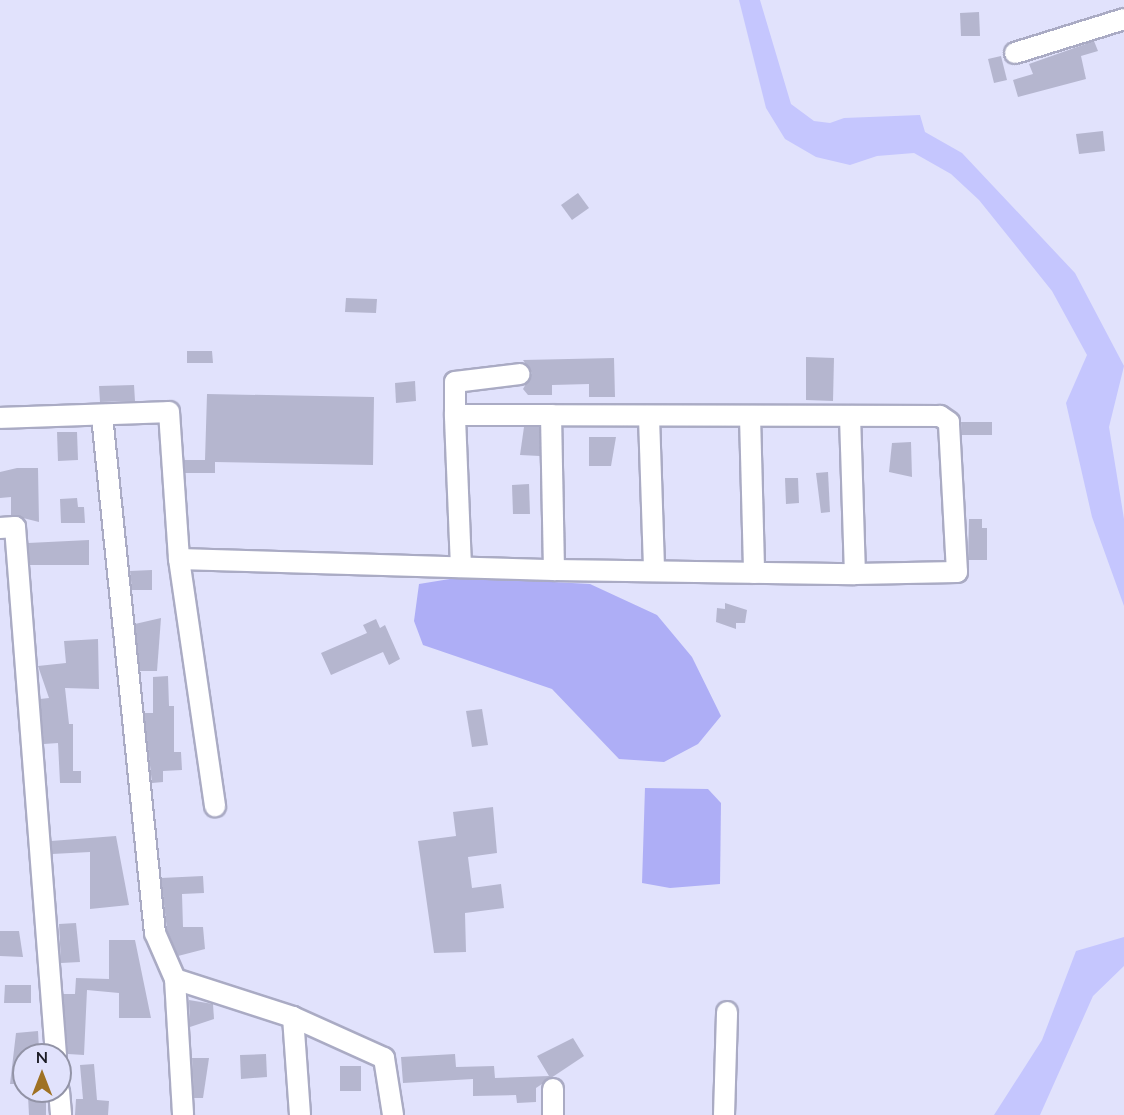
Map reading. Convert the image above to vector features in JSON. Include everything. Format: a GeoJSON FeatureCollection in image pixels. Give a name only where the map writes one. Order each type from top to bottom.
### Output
{"type":"FeatureCollection","features":[{"type":"Feature","properties":{"kind":"street"},"geometry":{"type":"LineString","coordinates":[[1015,53],[1124,20]]}},
{"type":"Feature","properties":{"kind":"street"},"geometry":{"type":"LineString","coordinates":[[461,567],[455,382],[520,374]]}},
{"type":"Feature","properties":{"kind":"street"},"geometry":{"type":"LineString","coordinates":[[0,418],[169,412],[179,559],[215,806]]}},
{"type":"Feature","properties":{"kind":"street"},"geometry":{"type":"LineString","coordinates":[[179,559],[554,570],[855,574],[957,572],[949,422],[940,417],[455,415]]}},
{"type":"Feature","properties":{"kind":"street"},"geometry":{"type":"LineString","coordinates":[[551,415],[554,570]]}},
{"type":"Feature","properties":{"kind":"street"},"geometry":{"type":"LineString","coordinates":[[102,416],[155,933],[175,979],[183,1115]]}},
{"type":"Feature","properties":{"kind":"street"},"geometry":{"type":"LineString","coordinates":[[750,416],[754,573]]}},
{"type":"Feature","properties":{"kind":"street"},"geometry":{"type":"LineString","coordinates":[[850,416],[855,574]]}},
{"type":"Feature","properties":{"kind":"street"},"geometry":{"type":"LineString","coordinates":[[649,417],[654,571]]}},
{"type":"Feature","properties":{"kind":"street"},"geometry":{"type":"LineString","coordinates":[[0,528],[15,527],[55,1043]]}},
{"type":"Feature","properties":{"kind":"street"},"geometry":{"type":"LineString","coordinates":[[175,979],[293,1017],[384,1058],[393,1115]]}},
{"type":"Feature","properties":{"kind":"street"},"geometry":{"type":"LineString","coordinates":[[724,1115],[727,1012]]}},
{"type":"Feature","properties":{"kind":"street"},"geometry":{"type":"LineString","coordinates":[[293,1017],[300,1115]]}},
{"type":"Feature","properties":{"kind":"street"},"geometry":{"type":"LineString","coordinates":[[553,1089],[553,1115]]}},
{"type":"Feature","properties":{"kind":"shaded area"},"geometry":{"type":"Polygon","coordinates":[[[739,0],[760,0],[791,104],[814,121],[830,123],[844,118],[920,115],[925,132],[962,153],[1075,273],[1124,366],[1109,427],[1124,519],[1124,606],[1092,517],[1066,403],[1087,355],[1052,291],[979,200],[951,174],[914,153],[877,156],[850,165],[816,157],[785,139],[766,108],[739,0]]]}},
{"type":"Feature","properties":{"kind":"shaded area"},"geometry":{"type":"Polygon","coordinates":[[[462,577],[590,584],[657,615],[692,657],[721,716],[698,744],[664,762],[619,759],[552,689],[423,645],[414,621],[419,584],[462,577]]]}},
{"type":"Feature","properties":{"kind":"shaded area"},"geometry":{"type":"Polygon","coordinates":[[[645,788],[708,789],[721,803],[720,884],[670,888],[642,883],[645,788]]]}},
{"type":"Feature","properties":{"kind":"shaded area"},"geometry":{"type":"Polygon","coordinates":[[[1124,937],[1124,966],[1093,996],[1040,1115],[994,1115],[1042,1040],[1076,951],[1124,937]]]}},
{"type":"Feature","properties":{"kind":"building"},"geometry":{"type":"Polygon","coordinates":[[[979,12],[980,36],[961,36],[960,13],[979,12]]]}},
{"type":"Feature","properties":{"kind":"building"},"geometry":{"type":"Polygon","coordinates":[[[1094,41],[1098,51],[1081,56],[1086,79],[1018,97],[1013,80],[1033,74],[1029,64],[1094,41]]]}},
{"type":"Feature","properties":{"kind":"building"},"geometry":{"type":"Polygon","coordinates":[[[1001,56],[1007,80],[994,83],[988,59],[1001,56]]]}},
{"type":"Feature","properties":{"kind":"building"},"geometry":{"type":"Polygon","coordinates":[[[1103,131],[1105,151],[1079,154],[1076,134],[1103,131]]]}},
{"type":"Feature","properties":{"kind":"building"},"geometry":{"type":"Polygon","coordinates":[[[578,193],[589,208],[572,220],[561,205],[578,193]]]}},
{"type":"Feature","properties":{"kind":"building"},"geometry":{"type":"Polygon","coordinates":[[[346,298],[377,299],[376,313],[345,312],[346,298]]]}},
{"type":"Feature","properties":{"kind":"building"},"geometry":{"type":"Polygon","coordinates":[[[187,351],[212,351],[213,363],[187,363],[187,351]]]}},
{"type":"Feature","properties":{"kind":"building"},"geometry":{"type":"Polygon","coordinates":[[[806,357],[834,358],[833,401],[806,400],[806,357]]]}},
{"type":"Feature","properties":{"kind":"building"},"geometry":{"type":"Polygon","coordinates":[[[614,358],[615,397],[589,397],[589,384],[552,385],[552,395],[528,395],[523,389],[532,373],[523,360],[614,358]]]}},
{"type":"Feature","properties":{"kind":"building"},"geometry":{"type":"Polygon","coordinates":[[[415,381],[416,401],[396,403],[395,383],[415,381]]]}},
{"type":"Feature","properties":{"kind":"building"},"geometry":{"type":"Polygon","coordinates":[[[134,385],[135,401],[100,402],[99,386],[134,385]]]}},
{"type":"Feature","properties":{"kind":"building"},"geometry":{"type":"Polygon","coordinates":[[[207,394],[374,397],[373,465],[215,462],[215,473],[185,473],[184,460],[205,460],[207,394]]]}},
{"type":"Feature","properties":{"kind":"building"},"geometry":{"type":"Polygon","coordinates":[[[961,422],[992,422],[992,435],[962,435],[961,422]]]}},
{"type":"Feature","properties":{"kind":"building"},"geometry":{"type":"Polygon","coordinates":[[[524,427],[539,427],[540,456],[520,455],[524,427]]]}},
{"type":"Feature","properties":{"kind":"building"},"geometry":{"type":"Polygon","coordinates":[[[57,432],[77,432],[78,460],[58,461],[57,432]]]}},
{"type":"Feature","properties":{"kind":"building"},"geometry":{"type":"Polygon","coordinates":[[[589,437],[616,437],[611,466],[589,466],[589,437]]]}},
{"type":"Feature","properties":{"kind":"building"},"geometry":{"type":"Polygon","coordinates":[[[911,442],[912,477],[889,472],[892,443],[911,442]]]}},
{"type":"Feature","properties":{"kind":"building"},"geometry":{"type":"Polygon","coordinates":[[[17,468],[38,468],[39,522],[11,515],[11,497],[0,498],[0,472],[17,468]]]}},
{"type":"Feature","properties":{"kind":"building"},"geometry":{"type":"Polygon","coordinates":[[[828,472],[830,512],[821,513],[816,473],[828,472]]]}},
{"type":"Feature","properties":{"kind":"building"},"geometry":{"type":"Polygon","coordinates":[[[785,478],[798,478],[799,503],[786,504],[785,478]]]}},
{"type":"Feature","properties":{"kind":"building"},"geometry":{"type":"Polygon","coordinates":[[[529,484],[530,514],[513,514],[512,485],[529,484]]]}},
{"type":"Feature","properties":{"kind":"building"},"geometry":{"type":"Polygon","coordinates":[[[77,498],[78,507],[84,507],[85,523],[61,523],[60,499],[77,498]]]}},
{"type":"Feature","properties":{"kind":"building"},"geometry":{"type":"Polygon","coordinates":[[[969,519],[982,519],[982,528],[987,528],[987,560],[968,560],[969,519]]]}},
{"type":"Feature","properties":{"kind":"building"},"geometry":{"type":"Polygon","coordinates":[[[89,540],[89,565],[30,565],[28,543],[89,540]]]}},
{"type":"Feature","properties":{"kind":"building"},"geometry":{"type":"Polygon","coordinates":[[[152,570],[152,590],[132,590],[130,571],[152,570]]]}},
{"type":"Feature","properties":{"kind":"building"},"geometry":{"type":"Polygon","coordinates":[[[725,603],[747,610],[745,623],[736,623],[736,629],[716,622],[717,608],[725,609],[725,603]]]}},
{"type":"Feature","properties":{"kind":"building"},"geometry":{"type":"Polygon","coordinates":[[[161,618],[157,671],[140,671],[135,624],[161,618]]]}},
{"type":"Feature","properties":{"kind":"building"},"geometry":{"type":"Polygon","coordinates":[[[376,619],[380,628],[385,625],[400,659],[389,665],[383,652],[331,675],[321,653],[367,633],[363,625],[376,619]]]}},
{"type":"Feature","properties":{"kind":"building"},"geometry":{"type":"Polygon","coordinates":[[[98,639],[99,689],[65,688],[69,724],[73,724],[73,771],[81,771],[81,783],[60,783],[58,743],[44,744],[40,699],[49,698],[38,666],[66,663],[64,641],[98,639]]]}},
{"type":"Feature","properties":{"kind":"building"},"geometry":{"type":"Polygon","coordinates":[[[168,676],[169,706],[174,706],[174,752],[181,752],[182,770],[163,771],[163,782],[152,783],[144,713],[153,713],[153,677],[168,676]]]}},
{"type":"Feature","properties":{"kind":"building"},"geometry":{"type":"Polygon","coordinates":[[[482,709],[488,745],[472,747],[466,711],[482,709]]]}},
{"type":"Feature","properties":{"kind":"building"},"geometry":{"type":"Polygon","coordinates":[[[493,807],[497,853],[468,857],[472,888],[501,884],[504,908],[465,913],[466,952],[434,953],[418,841],[456,836],[453,812],[493,807]]]}},
{"type":"Feature","properties":{"kind":"building"},"geometry":{"type":"Polygon","coordinates":[[[116,836],[129,905],[90,909],[90,852],[52,854],[51,841],[116,836]]]}},
{"type":"Feature","properties":{"kind":"building"},"geometry":{"type":"Polygon","coordinates":[[[203,876],[204,893],[182,894],[183,927],[203,927],[205,949],[178,956],[167,930],[161,878],[203,876]]]}},
{"type":"Feature","properties":{"kind":"building"},"geometry":{"type":"Polygon","coordinates":[[[76,923],[80,962],[61,963],[59,924],[76,923]]]}},
{"type":"Feature","properties":{"kind":"building"},"geometry":{"type":"Polygon","coordinates":[[[0,931],[19,931],[23,957],[0,956],[0,931]]]}},
{"type":"Feature","properties":{"kind":"building"},"geometry":{"type":"Polygon","coordinates":[[[109,940],[135,940],[151,1018],[119,1018],[119,993],[87,990],[84,1055],[72,1054],[72,1043],[67,1043],[63,994],[75,994],[76,978],[109,979],[109,940]]]}},
{"type":"Feature","properties":{"kind":"building"},"geometry":{"type":"Polygon","coordinates":[[[5,985],[31,985],[31,1003],[4,1003],[5,985]]]}},
{"type":"Feature","properties":{"kind":"building"},"geometry":{"type":"Polygon","coordinates":[[[189,1000],[213,1004],[214,1019],[190,1027],[189,1000]]]}},
{"type":"Feature","properties":{"kind":"building"},"geometry":{"type":"Polygon","coordinates":[[[38,1031],[39,1043],[15,1043],[16,1033],[38,1031]]]}},
{"type":"Feature","properties":{"kind":"building"},"geometry":{"type":"Polygon","coordinates":[[[573,1038],[584,1056],[536,1088],[536,1102],[517,1103],[516,1095],[473,1096],[473,1079],[403,1083],[401,1057],[455,1054],[456,1067],[494,1066],[495,1078],[549,1076],[537,1056],[573,1038]]]}},
{"type":"Feature","properties":{"kind":"building"},"geometry":{"type":"Polygon","coordinates":[[[266,1054],[267,1077],[241,1079],[240,1055],[266,1054]]]}},
{"type":"Feature","properties":{"kind":"building"},"geometry":{"type":"Polygon","coordinates":[[[192,1058],[209,1058],[203,1098],[194,1098],[192,1058]]]}},
{"type":"Feature","properties":{"kind":"building"},"geometry":{"type":"Polygon","coordinates":[[[94,1064],[97,1100],[109,1101],[108,1115],[75,1115],[76,1099],[83,1099],[80,1065],[94,1064]]]}},
{"type":"Feature","properties":{"kind":"building"},"geometry":{"type":"Polygon","coordinates":[[[340,1066],[361,1066],[361,1091],[340,1091],[340,1066]]]}},
{"type":"Feature","properties":{"kind":"building"},"geometry":{"type":"Polygon","coordinates":[[[28,1103],[46,1103],[46,1115],[29,1115],[28,1103]]]}}]}
